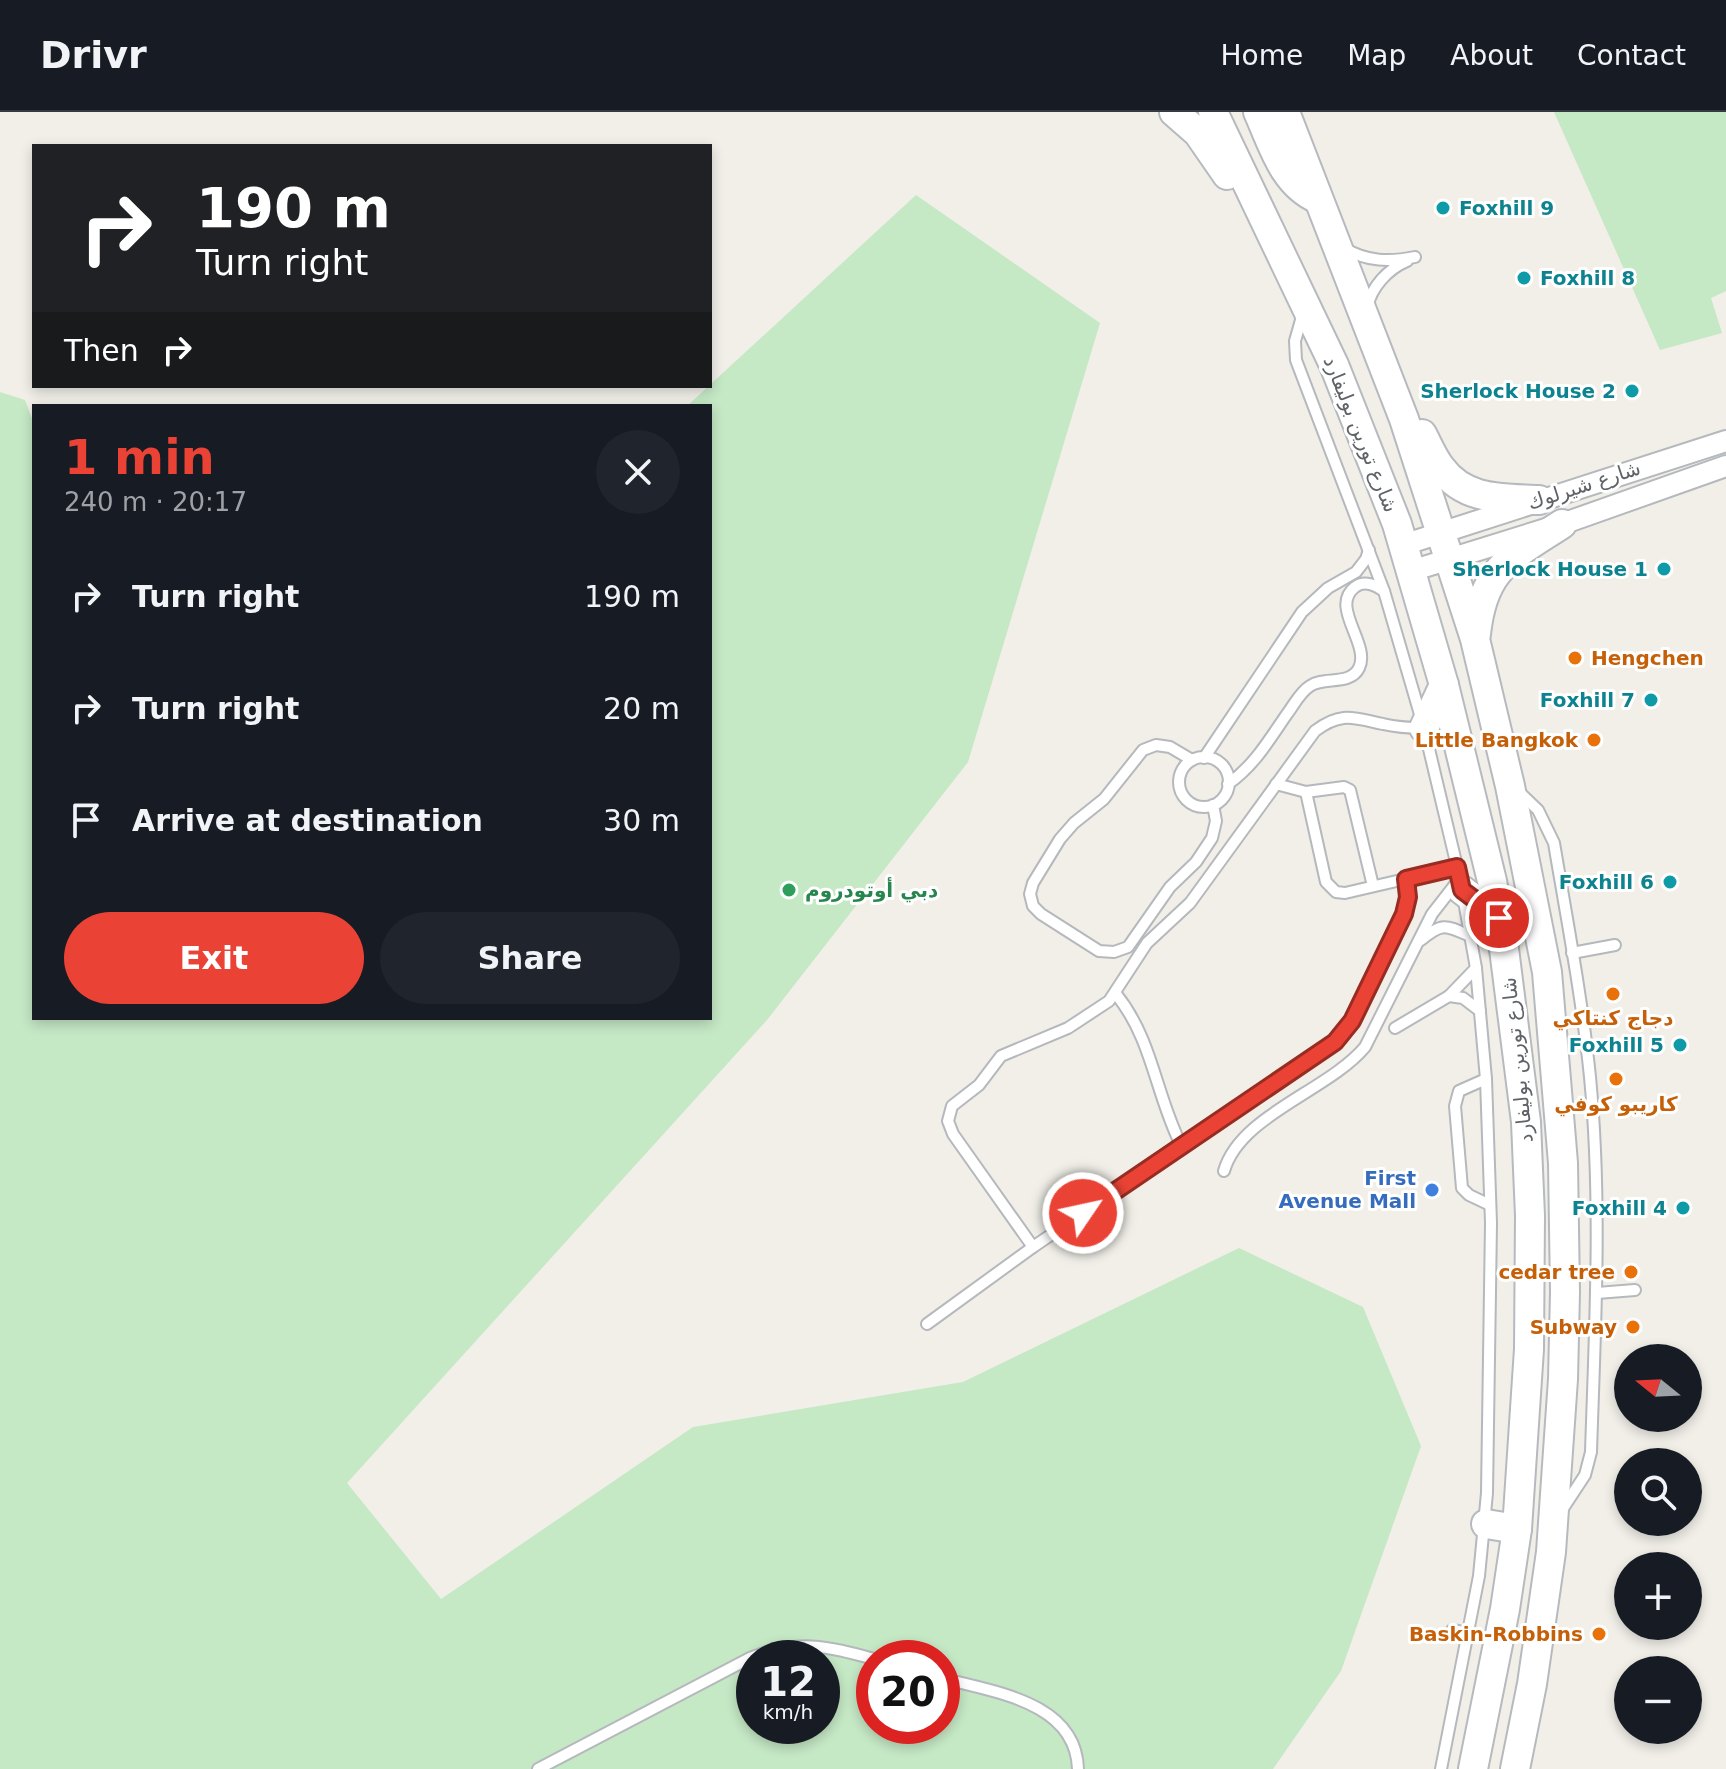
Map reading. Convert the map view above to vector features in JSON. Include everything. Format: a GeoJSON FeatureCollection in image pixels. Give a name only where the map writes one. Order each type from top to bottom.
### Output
{"type":"FeatureCollection","features":[{"type":"Feature","properties":{"kind":"main road"},"geometry":{"type":"LineString","coordinates":[[1174,112],[1198,133],[1236,185],[1255,196]]}},
{"type":"Feature","properties":{"kind":"main road","name":"شارع تورين بوليفارد"},"geometry":{"type":"LineString","coordinates":[[1213,112],[1306,303],[1366,442],[1407,558],[1444,685],[1499,918],[1522,1082],[1529,1170],[1529,1349],[1520,1483],[1537,1522],[1505,1609],[1473,1769]]}},
{"type":"Feature","properties":{"kind":"main road"},"geometry":{"type":"LineString","coordinates":[[1258,112],[1292,183],[1305,194],[1318,199],[1321,159],[1306,112]]}},
{"type":"Feature","properties":{"kind":"main road","name":"شارع تورين بوليفارد"},"geometry":{"type":"LineString","coordinates":[[1285,112],[1404,419],[1475,639],[1510,786],[1547,972],[1562,1134],[1565,1321],[1537,1522],[1532,1684],[1515,1769]]}},
{"type":"Feature","properties":{"kind":"main road"},"geometry":{"type":"LineString","coordinates":[[1404,419],[1422,434],[1440,467],[1466,489],[1478,496],[1539,500]]}},
{"type":"Feature","properties":{"kind":"main road"},"geometry":{"type":"LineString","coordinates":[[1475,639],[1479,609],[1494,574],[1516,554],[1562,524]]}},
{"type":"Feature","properties":{"kind":"main road"},"geometry":{"type":"LineString","coordinates":[[1424,728],[1444,685]]}},
{"type":"Feature","properties":{"kind":"main road"},"geometry":{"type":"LineString","coordinates":[[1460,879],[1499,918]]}},
{"type":"Feature","properties":{"kind":"main road"},"geometry":{"type":"LineString","coordinates":[[1492,881],[1508,893],[1512,903],[1525,980],[1534,984],[1547,972]]}},
{"type":"Feature","properties":{"kind":"main road"},"geometry":{"type":"LineString","coordinates":[[1486,1524],[1537,1522]]}},
{"type":"Feature","properties":{"kind":"street","name":"شارع شيرلوك"},"geometry":{"type":"LineString","coordinates":[[1446,546],[1539,500],[1726,441]]}},
{"type":"Feature","properties":{"kind":"street"},"geometry":{"type":"LineString","coordinates":[[1704,447],[1719,469]]}},
{"type":"Feature","properties":{"kind":"street","name":"شارع شيرلوك"},"geometry":{"type":"LineString","coordinates":[[1446,546],[1562,524],[1719,469]]}},
{"type":"Feature","properties":{"kind":"street"},"geometry":{"type":"LineString","coordinates":[[1407,558],[1446,546]]}},
{"type":"Feature","properties":{"kind":"lane"},"geometry":{"type":"LineString","coordinates":[[1335,243],[1364,258],[1398,260],[1415,257],[1386,274],[1375,287],[1366,317]]}},
{"type":"Feature","properties":{"kind":"lane"},"geometry":{"type":"LineString","coordinates":[[1306,303],[1297,332],[1296,360],[1384,591],[1424,728],[1460,879],[1476,968],[1480,1011],[1486,1079],[1490,1205],[1486,1524],[1469,1633],[1441,1769]]}},
{"type":"Feature","properties":{"kind":"lane"},"geometry":{"type":"LineString","coordinates":[[1607,507],[1628,510],[1693,488],[1719,469]]}},
{"type":"Feature","properties":{"kind":"lane"},"geometry":{"type":"LineString","coordinates":[[1204,758],[1302,612],[1318,595],[1362,566],[1369,550]]}},
{"type":"Feature","properties":{"kind":"lane"},"geometry":{"type":"LineString","coordinates":[[1192,760],[1180,776],[1183,796],[1193,805],[1213,805],[1224,797],[1228,784],[1258,757],[1305,689],[1319,681],[1349,677],[1360,667],[1361,653],[1347,612],[1348,596],[1339,581]]}},
{"type":"Feature","properties":{"kind":"lane"},"geometry":{"type":"LineString","coordinates":[[1348,596],[1364,584],[1384,591]]}},
{"type":"Feature","properties":{"kind":"lane"},"geometry":{"type":"LineString","coordinates":[[1033,1247],[953,1134],[949,1113],[956,1102],[979,1085],[1001,1056],[1068,1028],[1102,1008],[1116,994],[1147,943],[1184,911],[1315,731],[1334,719],[1347,716],[1395,726],[1424,728]]}},
{"type":"Feature","properties":{"kind":"lane"},"geometry":{"type":"LineString","coordinates":[[1213,805],[1216,821],[1212,838],[1196,862],[1170,887],[1133,942],[1121,950],[1107,953],[1093,948],[1033,906],[1030,894],[1033,883],[1060,839],[1074,823],[1104,799],[1143,750],[1156,745],[1170,747],[1192,760],[1204,758],[1222,766],[1228,784]]}},
{"type":"Feature","properties":{"kind":"lane"},"geometry":{"type":"LineString","coordinates":[[1276,784],[1306,792],[1344,787],[1350,790],[1373,886]]}},
{"type":"Feature","properties":{"kind":"lane"},"geometry":{"type":"LineString","coordinates":[[1510,786],[1530,801],[1550,831],[1590,1076],[1597,1213],[1591,1452],[1585,1475],[1573,1496],[1537,1522]]}},
{"type":"Feature","properties":{"kind":"lane"},"geometry":{"type":"LineString","coordinates":[[1306,792],[1329,886],[1341,893],[1406,879],[1460,879]]}},
{"type":"Feature","properties":{"kind":"lane"},"geometry":{"type":"LineString","coordinates":[[927,1324],[1181,1145],[1326,1051],[1344,1032],[1404,914],[1408,897],[1406,879]]}},
{"type":"Feature","properties":{"kind":"lane"},"geometry":{"type":"LineString","coordinates":[[1224,1171],[1232,1150],[1248,1133],[1349,1063],[1365,1047],[1432,914],[1460,879]]}},
{"type":"Feature","properties":{"kind":"lane"},"geometry":{"type":"LineString","coordinates":[[1419,941],[1441,926],[1449,926],[1470,936]]}},
{"type":"Feature","properties":{"kind":"lane"},"geometry":{"type":"LineString","coordinates":[[1572,953],[1615,945]]}},
{"type":"Feature","properties":{"kind":"lane"},"geometry":{"type":"LineString","coordinates":[[1395,1028],[1449,996],[1476,968]]}},
{"type":"Feature","properties":{"kind":"lane"},"geometry":{"type":"LineString","coordinates":[[1116,994],[1141,1032],[1161,1101],[1181,1145]]}},
{"type":"Feature","properties":{"kind":"lane"},"geometry":{"type":"LineString","coordinates":[[1449,996],[1469,1001],[1480,1011]]}},
{"type":"Feature","properties":{"kind":"lane"},"geometry":{"type":"LineString","coordinates":[[1486,1079],[1459,1091],[1455,1106],[1462,1188],[1490,1205]]}},
{"type":"Feature","properties":{"kind":"lane"},"geometry":{"type":"LineString","coordinates":[[1597,1293],[1635,1290]]}},
{"type":"Feature","properties":{"kind":"lane"},"geometry":{"type":"LineString","coordinates":[[1452,1630],[1469,1633]]}},
{"type":"Feature","properties":{"kind":"lane"},"geometry":{"type":"LineString","coordinates":[[538,1769],[750,1658],[771,1650],[792,1645],[814,1645],[856,1655]]}},
{"type":"Feature","properties":{"kind":"lane"},"geometry":{"type":"LineString","coordinates":[[960,1683],[1027,1701],[1045,1711],[1060,1725],[1071,1742],[1078,1769]]}},
{"type":"Feature","properties":{"kind":"green space"},"geometry":{"type":"Polygon","coordinates":[[[1554,112],[1726,112],[1726,291],[1711,298],[1722,333],[1660,350],[1554,112]]]}},
{"type":"Feature","properties":{"kind":"green space","name":"دبي أوتودروم"},"geometry":{"type":"Polygon","coordinates":[[[916,195],[1100,323],[968,762],[767,1020],[347,1483],[441,1599],[693,1427],[963,1382],[1239,1248],[1363,1307],[1421,1446],[1341,1671],[1273,1769],[0,1769],[0,392],[25,400],[32,419],[32,1020],[712,1020],[712,404],[689,404],[707,388],[712,388],[712,383],[916,195]]]}},
{"type":"Feature","properties":{"kind":"place","name":"Foxhill 9"},"geometry":{"type":"Point","coordinates":[1443,208]}},
{"type":"Feature","properties":{"kind":"place","name":"Foxhill 8"},"geometry":{"type":"Point","coordinates":[1524,278]}},
{"type":"Feature","properties":{"kind":"place","name":"Sherlock House 2"},"geometry":{"type":"Point","coordinates":[1632,391]}},
{"type":"Feature","properties":{"kind":"place","name":"Sherlock House 1"},"geometry":{"type":"Point","coordinates":[1664,569]}},
{"type":"Feature","properties":{"kind":"place","name":"Hengchen"},"geometry":{"type":"Point","coordinates":[1575,658]}},
{"type":"Feature","properties":{"kind":"place","name":"Foxhill 7"},"geometry":{"type":"Point","coordinates":[1651,700]}},
{"type":"Feature","properties":{"kind":"place","name":"Little Bangkok"},"geometry":{"type":"Point","coordinates":[1594,740]}},
{"type":"Feature","properties":{"kind":"place","name":"Foxhill 6"},"geometry":{"type":"Point","coordinates":[1670,882]}},
{"type":"Feature","properties":{"kind":"place","name":"دبي أوتودروم"},"geometry":{"type":"Point","coordinates":[789,890]}},
{"type":"Feature","properties":{"kind":"place","name":"دجاج كنتاكي"},"geometry":{"type":"Point","coordinates":[1613,994]}},
{"type":"Feature","properties":{"kind":"place","name":"Foxhill 5"},"geometry":{"type":"Point","coordinates":[1680,1045]}},
{"type":"Feature","properties":{"kind":"place","name":"كاريبو كوفي"},"geometry":{"type":"Point","coordinates":[1616,1079]}},
{"type":"Feature","properties":{"kind":"place","name":"First Avenue Mall"},"geometry":{"type":"Point","coordinates":[1432,1190]}},
{"type":"Feature","properties":{"kind":"place","name":"Foxhill 4"},"geometry":{"type":"Point","coordinates":[1683,1208]}},
{"type":"Feature","properties":{"kind":"place","name":"cedar tree"},"geometry":{"type":"Point","coordinates":[1631,1272]}},
{"type":"Feature","properties":{"kind":"place","name":"Subway"},"geometry":{"type":"Point","coordinates":[1633,1327]}},
{"type":"Feature","properties":{"kind":"place","name":"Baskin-Robbins"},"geometry":{"type":"Point","coordinates":[1599,1634]}},
{"type":"Feature","properties":{"kind":"route"},"geometry":{"type":"LineString","coordinates":[[1083,1213],[1335,1042],[1352,1021],[1404,914],[1408,897],[1406,879],[1457,867],[1462,890],[1499,918]]}}]}
